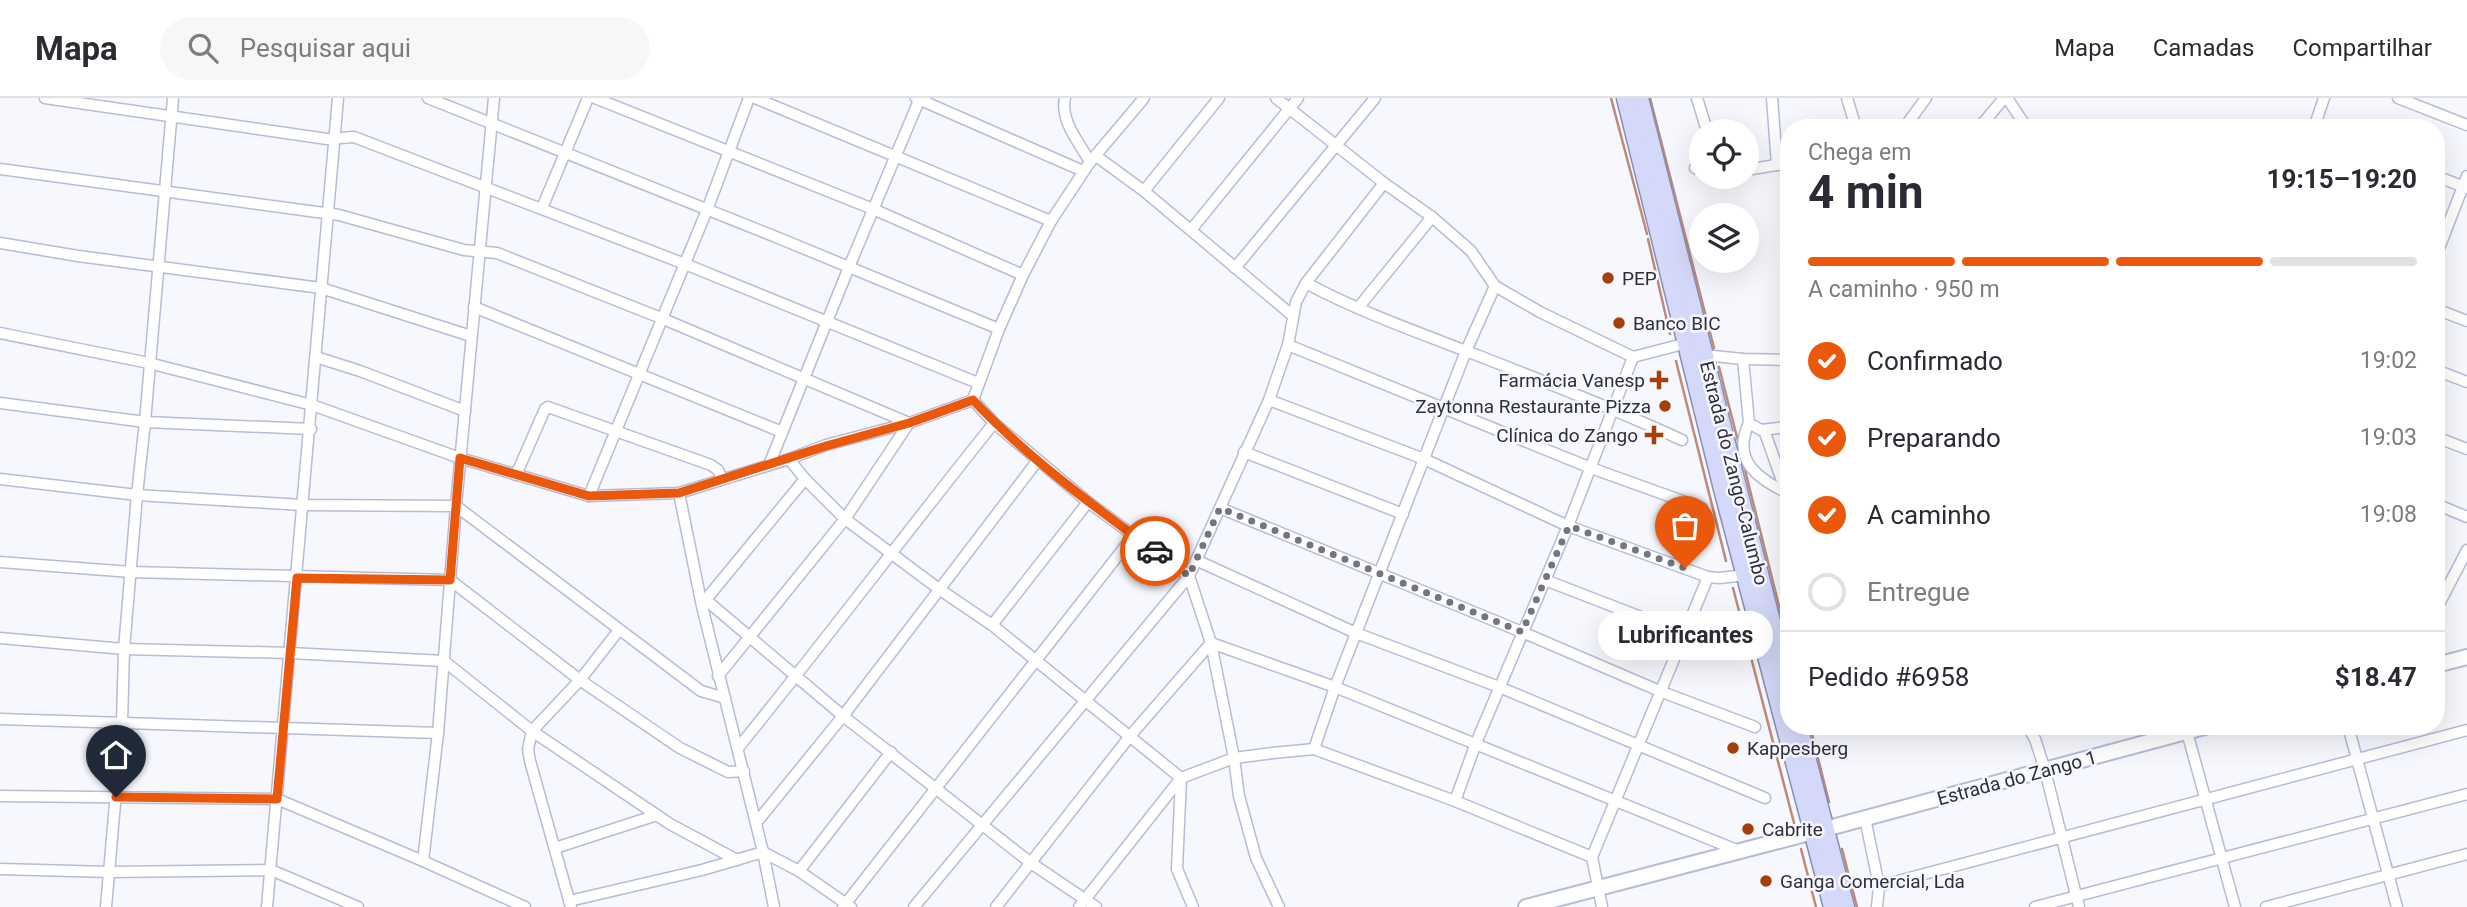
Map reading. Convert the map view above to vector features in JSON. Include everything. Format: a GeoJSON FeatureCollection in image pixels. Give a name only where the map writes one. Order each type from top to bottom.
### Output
{"type":"FeatureCollection","features":[{"type":"Feature","properties":{"kind":"main road","name":"Estrada do Zango-Calumbo"},"geometry":{"type":"LineString","coordinates":[[1625,98],[1722,489],[1780,694]]}},
{"type":"Feature","properties":{"kind":"main road","name":"Estrada do Zango-Calumbo"},"geometry":{"type":"LineString","coordinates":[[1640,98],[1780,654]]}},
{"type":"Feature","properties":{"kind":"main road","name":"Estrada do Zango-Calumbo"},"geometry":{"type":"LineString","coordinates":[[1792,735],[1819,831],[1846,907]]}},
{"type":"Feature","properties":{"kind":"main road","name":"Estrada do Zango-Calumbo"},"geometry":{"type":"LineString","coordinates":[[1801,735],[1832,907]]}},
{"type":"Feature","properties":{"kind":"street"},"geometry":{"type":"LineString","coordinates":[[45,98],[327,139],[354,137],[685,264],[978,383]]}},
{"type":"Feature","properties":{"kind":"street"},"geometry":{"type":"LineString","coordinates":[[106,907],[122,723],[124,649],[173,98]]}},
{"type":"Feature","properties":{"kind":"street"},"geometry":{"type":"LineString","coordinates":[[267,907],[338,98]]}},
{"type":"Feature","properties":{"kind":"street"},"geometry":{"type":"LineString","coordinates":[[428,98],[999,329]]}},
{"type":"Feature","properties":{"kind":"street"},"geometry":{"type":"LineString","coordinates":[[424,861],[438,733],[460,458],[494,98]]}},
{"type":"Feature","properties":{"kind":"street"},"geometry":{"type":"LineString","coordinates":[[542,208],[588,98]]}},
{"type":"Feature","properties":{"kind":"street"},"geometry":{"type":"LineString","coordinates":[[595,98],[873,209],[1023,275]]}},
{"type":"Feature","properties":{"kind":"street"},"geometry":{"type":"LineString","coordinates":[[589,496],[685,264],[749,98]]}},
{"type":"Feature","properties":{"kind":"street"},"geometry":{"type":"LineString","coordinates":[[755,98],[1051,221]]}},
{"type":"Feature","properties":{"kind":"street"},"geometry":{"type":"LineString","coordinates":[[769,465],[919,98],[1083,171]]}},
{"type":"Feature","properties":{"kind":"street"},"geometry":{"type":"LineString","coordinates":[[1066,98],[1063,107],[1066,121],[1093,159],[1144,191],[1293,316]]}},
{"type":"Feature","properties":{"kind":"street"},"geometry":{"type":"LineString","coordinates":[[973,400],[999,329],[1051,221],[1083,171],[1144,98]]}},
{"type":"Feature","properties":{"kind":"street"},"geometry":{"type":"LineString","coordinates":[[1144,191],[1219,98]]}},
{"type":"Feature","properties":{"kind":"street"},"geometry":{"type":"LineString","coordinates":[[1276,98],[1432,217],[1471,251],[1495,286],[1540,312],[1633,358],[1687,343]]}},
{"type":"Feature","properties":{"kind":"street"},"geometry":{"type":"LineString","coordinates":[[1191,230],[1297,98]]}},
{"type":"Feature","properties":{"kind":"street"},"geometry":{"type":"LineString","coordinates":[[1236,268],[1375,98]]}},
{"type":"Feature","properties":{"kind":"street"},"geometry":{"type":"LineString","coordinates":[[1697,98],[1703,119]]}},
{"type":"Feature","properties":{"kind":"street"},"geometry":{"type":"LineString","coordinates":[[1772,98],[1777,165]]}},
{"type":"Feature","properties":{"kind":"street"},"geometry":{"type":"LineString","coordinates":[[1847,98],[1853,119]]}},
{"type":"Feature","properties":{"kind":"street"},"geometry":{"type":"LineString","coordinates":[[1911,119],[1926,98]]}},
{"type":"Feature","properties":{"kind":"street"},"geometry":{"type":"LineString","coordinates":[[1987,119],[2005,98],[2021,119]]}},
{"type":"Feature","properties":{"kind":"street"},"geometry":{"type":"LineString","coordinates":[[2317,119],[2324,98]]}},
{"type":"Feature","properties":{"kind":"street"},"geometry":{"type":"LineString","coordinates":[[2398,98],[2467,125]]}},
{"type":"Feature","properties":{"kind":"street"},"geometry":{"type":"LineString","coordinates":[[1759,168],[1780,164]]}},
{"type":"Feature","properties":{"kind":"street"},"geometry":{"type":"LineString","coordinates":[[0,169],[348,217],[464,250],[497,253],[661,318],[909,423]]}},
{"type":"Feature","properties":{"kind":"street"},"geometry":{"type":"LineString","coordinates":[[2445,230],[2465,187],[2467,176]]}},
{"type":"Feature","properties":{"kind":"street"},"geometry":{"type":"LineString","coordinates":[[2445,179],[2465,187]]}},
{"type":"Feature","properties":{"kind":"street"},"geometry":{"type":"LineString","coordinates":[[914,907],[1189,576],[1269,400],[1288,345],[1296,302],[1306,283],[1384,183]]}},
{"type":"Feature","properties":{"kind":"street"},"geometry":{"type":"LineString","coordinates":[[1359,308],[1432,217]]}},
{"type":"Feature","properties":{"kind":"street"},"geometry":{"type":"LineString","coordinates":[[0,243],[321,288],[471,336]]}},
{"type":"Feature","properties":{"kind":"street"},"geometry":{"type":"LineString","coordinates":[[1306,283],[1359,308],[1612,408],[1682,440]]}},
{"type":"Feature","properties":{"kind":"street"},"geometry":{"type":"LineString","coordinates":[[1314,749],[1335,687],[1466,351],[1495,286]]}},
{"type":"Feature","properties":{"kind":"street"},"geometry":{"type":"LineString","coordinates":[[474,307],[782,432]]}},
{"type":"Feature","properties":{"kind":"street"},"geometry":{"type":"LineString","coordinates":[[2445,312],[2467,321]]}},
{"type":"Feature","properties":{"kind":"street"},"geometry":{"type":"LineString","coordinates":[[0,333],[149,363],[312,405],[460,458],[589,496],[679,493],[826,446],[909,423],[973,400]]}},
{"type":"Feature","properties":{"kind":"street"},"geometry":{"type":"LineString","coordinates":[[1288,345],[1591,468],[1702,508]]}},
{"type":"Feature","properties":{"kind":"street"},"geometry":{"type":"LineString","coordinates":[[1704,355],[1780,360]]}},
{"type":"Feature","properties":{"kind":"street"},"geometry":{"type":"LineString","coordinates":[[316,358],[360,371],[465,411]]}},
{"type":"Feature","properties":{"kind":"street"},"geometry":{"type":"LineString","coordinates":[[1455,801],[1499,687],[1569,526],[1633,358]]}},
{"type":"Feature","properties":{"kind":"street"},"geometry":{"type":"LineString","coordinates":[[1743,359],[1749,423],[1743,443],[1749,464],[1756,475],[1780,490]]}},
{"type":"Feature","properties":{"kind":"street"},"geometry":{"type":"LineString","coordinates":[[2445,373],[2467,382]]}},
{"type":"Feature","properties":{"kind":"street"},"geometry":{"type":"LineString","coordinates":[[973,400],[995,423],[1088,502],[1189,576],[1211,643],[1239,796],[1256,858],[1279,907]]}},
{"type":"Feature","properties":{"kind":"street"},"geometry":{"type":"LineString","coordinates":[[1269,400],[1424,459],[1569,526],[1708,577],[1746,575]]}},
{"type":"Feature","properties":{"kind":"street"},"geometry":{"type":"LineString","coordinates":[[0,402],[145,422],[311,429]]}},
{"type":"Feature","properties":{"kind":"street"},"geometry":{"type":"LineString","coordinates":[[516,475],[548,407],[711,465],[718,470],[722,478]]}},
{"type":"Feature","properties":{"kind":"street"},"geometry":{"type":"LineString","coordinates":[[718,676],[845,519],[909,423]]}},
{"type":"Feature","properties":{"kind":"street"},"geometry":{"type":"LineString","coordinates":[[738,748],[890,552],[995,423]]}},
{"type":"Feature","properties":{"kind":"street"},"geometry":{"type":"LineString","coordinates":[[1749,423],[1756,429],[1780,428]]}},
{"type":"Feature","properties":{"kind":"street"},"geometry":{"type":"LineString","coordinates":[[1764,430],[1780,473]]}},
{"type":"Feature","properties":{"kind":"street"},"geometry":{"type":"LineString","coordinates":[[2445,440],[2467,449]]}},
{"type":"Feature","properties":{"kind":"street"},"geometry":{"type":"LineString","coordinates":[[1244,452],[1403,514]]}},
{"type":"Feature","properties":{"kind":"street"},"geometry":{"type":"LineString","coordinates":[[789,459],[845,519],[992,625],[1181,778]]}},
{"type":"Feature","properties":{"kind":"street"},"geometry":{"type":"LineString","coordinates":[[756,823],[843,716],[1038,460]]}},
{"type":"Feature","properties":{"kind":"street"},"geometry":{"type":"LineString","coordinates":[[0,479],[137,495],[302,505],[456,506],[701,691],[725,698]]}},
{"type":"Feature","properties":{"kind":"street"},"geometry":{"type":"LineString","coordinates":[[704,603],[805,479]]}},
{"type":"Feature","properties":{"kind":"street"},"geometry":{"type":"LineString","coordinates":[[679,493],[718,676],[744,771],[774,907]]}},
{"type":"Feature","properties":{"kind":"street"},"geometry":{"type":"LineString","coordinates":[[992,625],[1088,502]]}},
{"type":"Feature","properties":{"kind":"street"},"geometry":{"type":"LineString","coordinates":[[1220,508],[1662,692],[1755,727]]}},
{"type":"Feature","properties":{"kind":"street"},"geometry":{"type":"LineString","coordinates":[[2445,508],[2467,517]]}},
{"type":"Feature","properties":{"kind":"street"},"geometry":{"type":"LineString","coordinates":[[619,630],[580,680],[532,731],[528,749],[570,904],[763,852],[799,871],[847,906],[1035,660],[1134,536]]}},
{"type":"Feature","properties":{"kind":"street"},"geometry":{"type":"LineString","coordinates":[[2445,593],[2467,550]]}},
{"type":"Feature","properties":{"kind":"street"},"geometry":{"type":"LineString","coordinates":[[1198,561],[1356,633],[1499,687],[1765,798]]}},
{"type":"Feature","properties":{"kind":"street"},"geometry":{"type":"LineString","coordinates":[[0,562],[131,572],[450,580],[580,680],[680,748],[728,772],[744,771]]}},
{"type":"Feature","properties":{"kind":"street"},"geometry":{"type":"LineString","coordinates":[[1602,907],[1592,858],[1708,577]]}},
{"type":"Feature","properties":{"kind":"street"},"geometry":{"type":"LineString","coordinates":[[1545,580],[1734,653]]}},
{"type":"Feature","properties":{"kind":"street"},"geometry":{"type":"LineString","coordinates":[[704,603],[843,716],[1082,903],[1096,907]]}},
{"type":"Feature","properties":{"kind":"street"},"geometry":{"type":"LineString","coordinates":[[0,638],[124,649],[291,653],[444,661],[532,731],[657,815],[737,860]]}},
{"type":"Feature","properties":{"kind":"street"},"geometry":{"type":"LineString","coordinates":[[1211,643],[1335,687],[1740,852]]}},
{"type":"Feature","properties":{"kind":"street"},"geometry":{"type":"LineString","coordinates":[[996,907],[1130,736],[1211,643]]}},
{"type":"Feature","properties":{"kind":"street"},"geometry":{"type":"LineString","coordinates":[[2445,662],[2467,656]]}},
{"type":"Feature","properties":{"kind":"street"},"geometry":{"type":"LineString","coordinates":[[0,719],[438,733]]}},
{"type":"Feature","properties":{"kind":"street"},"geometry":{"type":"LineString","coordinates":[[1879,886],[2467,730]]}},
{"type":"Feature","properties":{"kind":"street"},"geometry":{"type":"LineString","coordinates":[[2033,735],[2045,770],[2079,907]]}},
{"type":"Feature","properties":{"kind":"street","name":"Estrada do Zango 1"},"geometry":{"type":"LineString","coordinates":[[1526,907],[2176,735]]}},
{"type":"Feature","properties":{"kind":"street"},"geometry":{"type":"LineString","coordinates":[[2188,735],[2235,907]]}},
{"type":"Feature","properties":{"kind":"street"},"geometry":{"type":"LineString","coordinates":[[2350,735],[2397,907]]}},
{"type":"Feature","properties":{"kind":"street"},"geometry":{"type":"LineString","coordinates":[[1082,903],[1181,778],[1234,758],[1314,749],[1455,801],[1592,858]]}},
{"type":"Feature","properties":{"kind":"street"},"geometry":{"type":"LineString","coordinates":[[799,871],[891,752]]}},
{"type":"Feature","properties":{"kind":"street"},"geometry":{"type":"LineString","coordinates":[[1181,778],[1177,869],[1193,907]]}},
{"type":"Feature","properties":{"kind":"street"},"geometry":{"type":"LineString","coordinates":[[2035,907],[2467,794]]}},
{"type":"Feature","properties":{"kind":"street"},"geometry":{"type":"LineString","coordinates":[[0,796],[277,799],[424,861],[498,902],[525,907]]}},
{"type":"Feature","properties":{"kind":"street"},"geometry":{"type":"LineString","coordinates":[[555,848],[657,815]]}},
{"type":"Feature","properties":{"kind":"street"},"geometry":{"type":"LineString","coordinates":[[1865,818],[1879,886],[1877,907]]}},
{"type":"Feature","properties":{"kind":"street"},"geometry":{"type":"LineString","coordinates":[[2266,907],[2467,855]]}},
{"type":"Feature","properties":{"kind":"street"},"geometry":{"type":"LineString","coordinates":[[0,869],[110,872],[271,870],[358,907]]}},
{"type":"Feature","properties":{"kind":"waterway"},"geometry":{"type":"LineString","coordinates":[[1611,98],[1647,234]]}},
{"type":"Feature","properties":{"kind":"waterway"},"geometry":{"type":"LineString","coordinates":[[1650,98],[1714,348]]}},
{"type":"Feature","properties":{"kind":"waterway"},"geometry":{"type":"LineString","coordinates":[[1648,239],[1670,334]]}},
{"type":"Feature","properties":{"kind":"waterway"},"geometry":{"type":"LineString","coordinates":[[1676,361],[1726,561]]}},
{"type":"Feature","properties":{"kind":"waterway"},"geometry":{"type":"LineString","coordinates":[[1719,367],[1739,445]]}},
{"type":"Feature","properties":{"kind":"waterway"},"geometry":{"type":"LineString","coordinates":[[1743,462],[1780,610]]}},
{"type":"Feature","properties":{"kind":"waterway"},"geometry":{"type":"LineString","coordinates":[[1733,588],[1794,823]]}},
{"type":"Feature","properties":{"kind":"waterway"},"geometry":{"type":"LineString","coordinates":[[1812,735],[1829,802]]}},
{"type":"Feature","properties":{"kind":"waterway"},"geometry":{"type":"LineString","coordinates":[[1801,849],[1816,907]]}},
{"type":"Feature","properties":{"kind":"waterway"},"geometry":{"type":"LineString","coordinates":[[1842,849],[1857,907]]}},
{"type":"Feature","properties":{"kind":"way so far"},"geometry":{"type":"LineString","coordinates":[[1155,551],[1189,576],[1220,508],[1522,632],[1569,526],[1685,568]]}},
{"type":"Feature","properties":{"kind":"place","name":"PEP"},"geometry":{"type":"Point","coordinates":[1608,278]}},
{"type":"Feature","properties":{"kind":"place","name":"Banco BIC"},"geometry":{"type":"Point","coordinates":[1619,323]}},
{"type":"Feature","properties":{"kind":"place","name":"Farmácia Vanesp"},"geometry":{"type":"Point","coordinates":[1659,380]}},
{"type":"Feature","properties":{"kind":"place","name":"Zaytonna Restaurante Pizza"},"geometry":{"type":"Point","coordinates":[1665,406]}},
{"type":"Feature","properties":{"kind":"place","name":"Clínica do Zango"},"geometry":{"type":"Point","coordinates":[1654,435]}},
{"type":"Feature","properties":{"kind":"place","name":"Lubrificantes"},"geometry":{"type":"Point","coordinates":[1685,568]}},
{"type":"Feature","properties":{"kind":"place","name":"Kappesberg"},"geometry":{"type":"Point","coordinates":[1733,748]}},
{"type":"Feature","properties":{"kind":"place","name":"Cabrite"},"geometry":{"type":"Point","coordinates":[1748,829]}},
{"type":"Feature","properties":{"kind":"place","name":"Ganga Comercial, Lda"},"geometry":{"type":"Point","coordinates":[1766,881]}},
{"type":"Feature","properties":{"kind":"route"},"geometry":{"type":"LineString","coordinates":[[116,797],[277,799],[297,578],[450,580],[460,458],[589,496],[679,493],[826,446],[909,423],[973,400],[995,423],[1088,502],[1155,551]]}}]}
